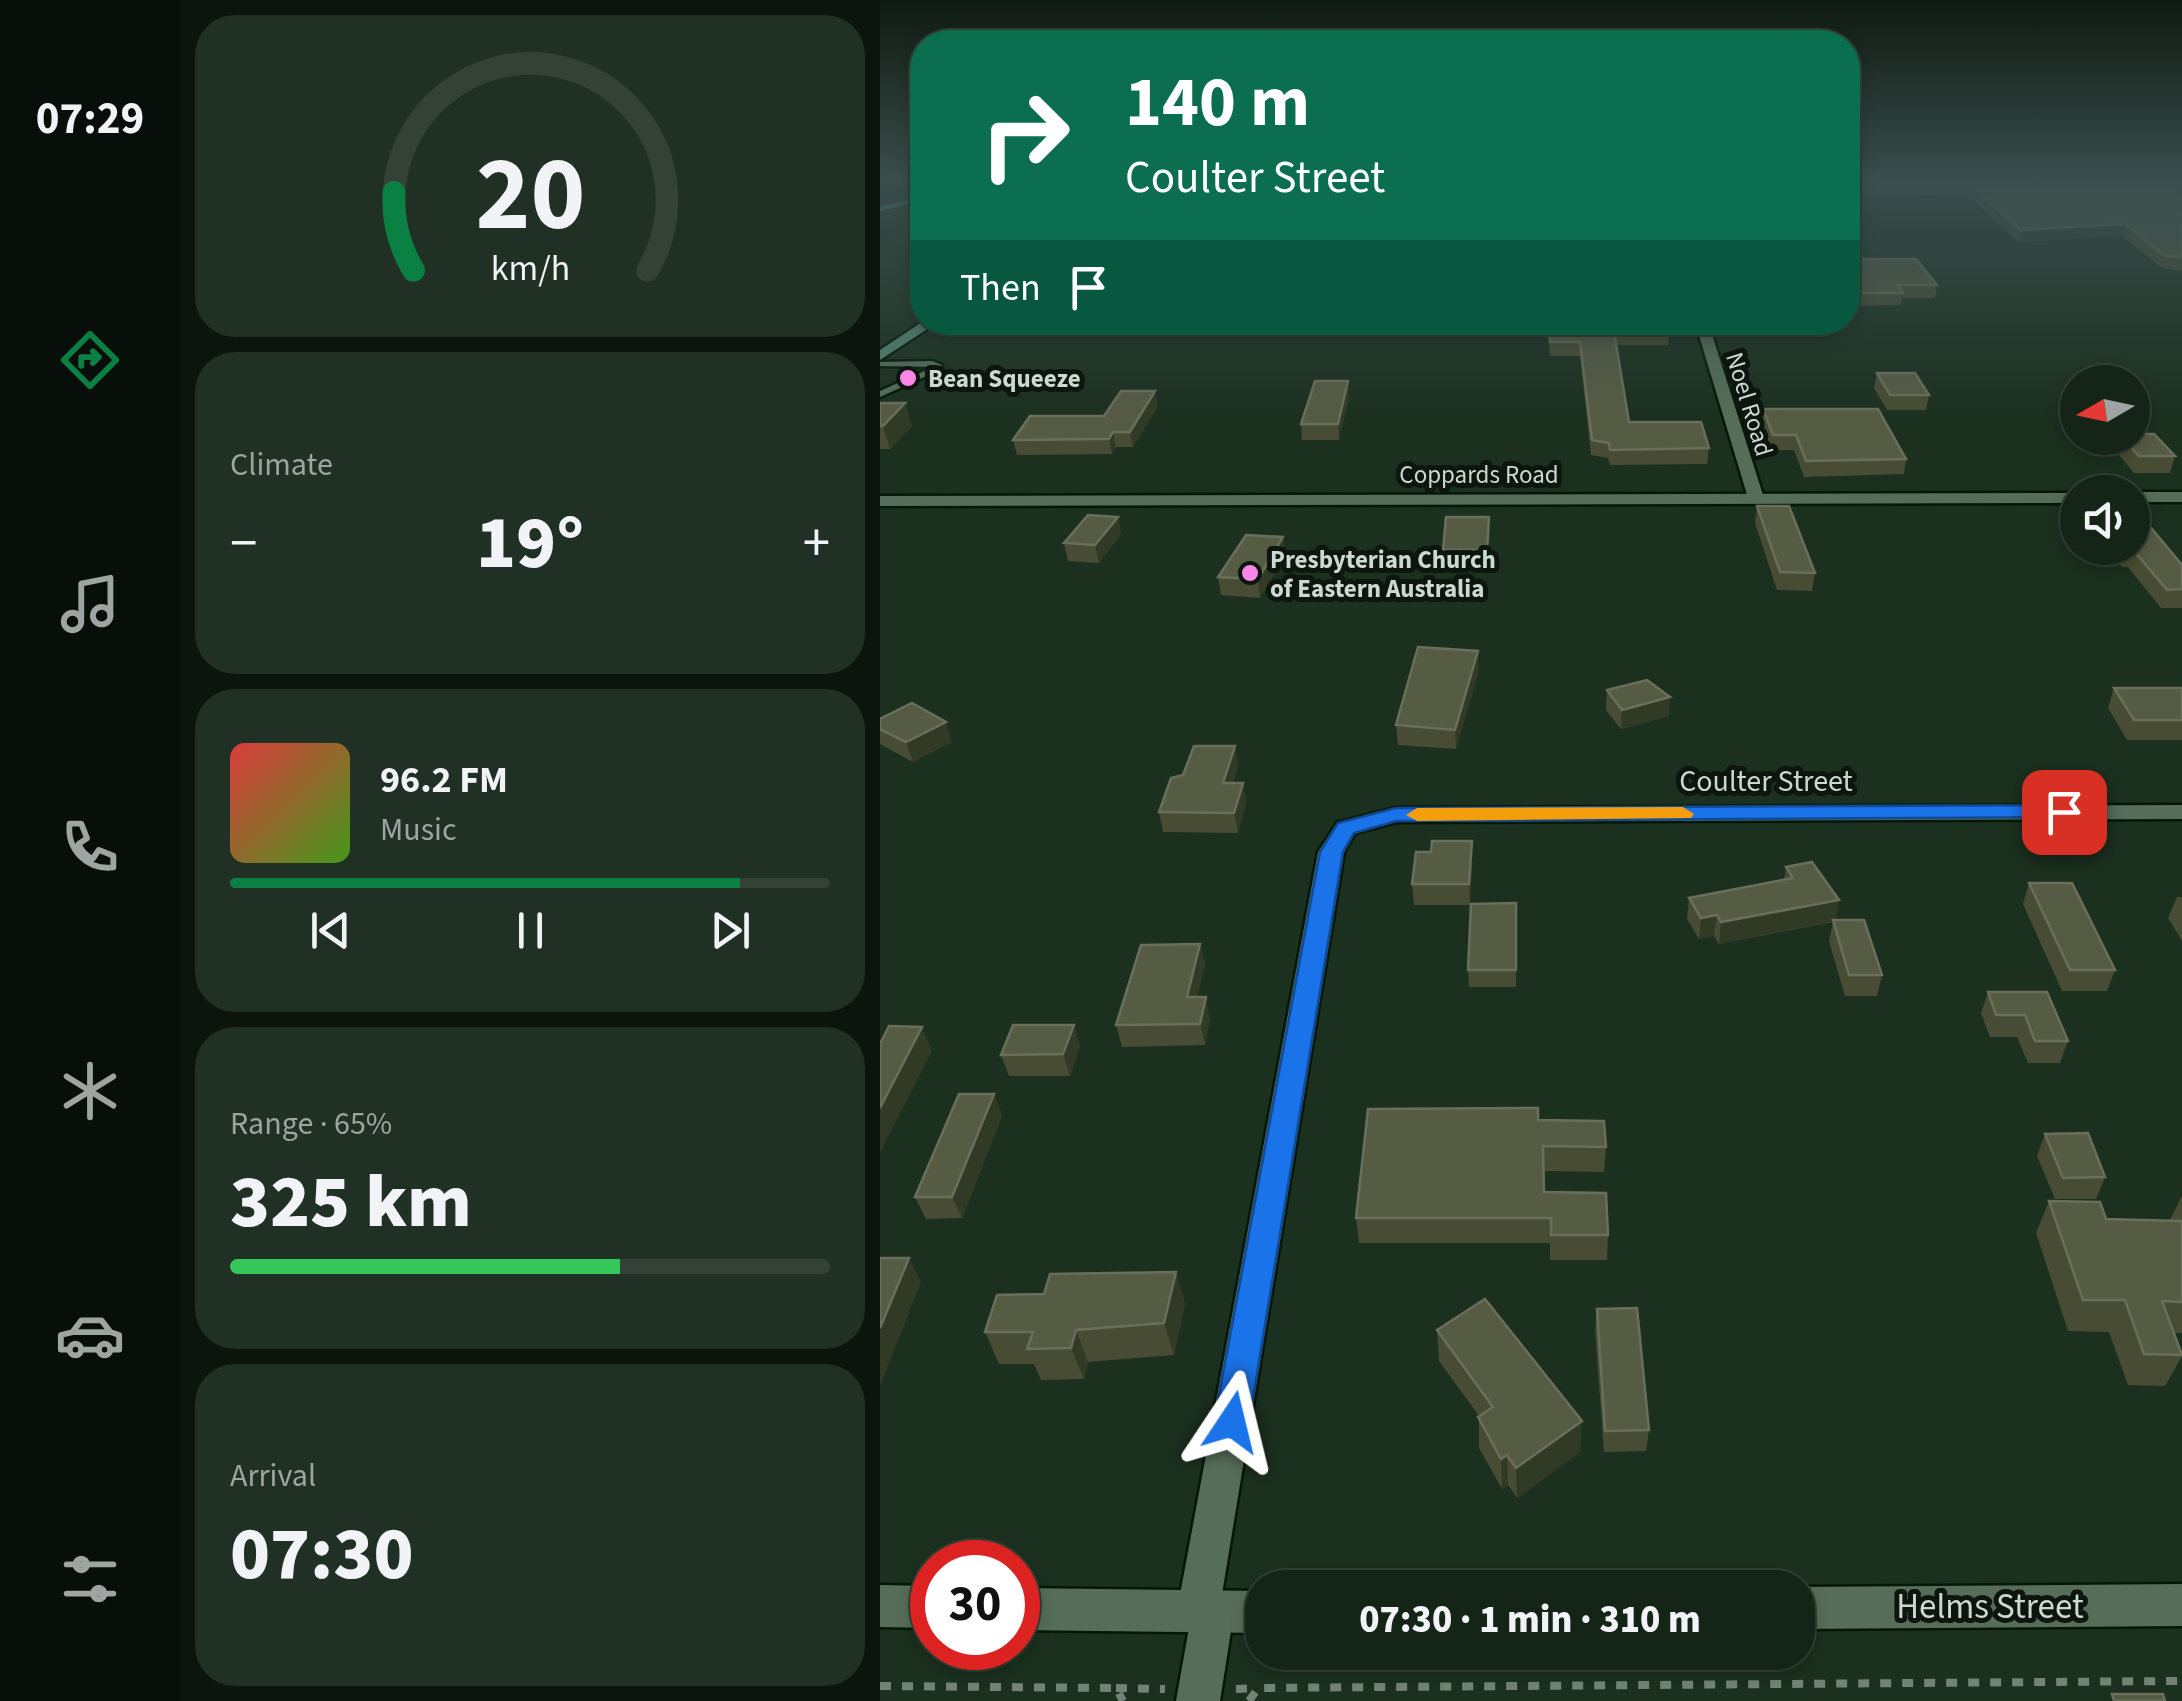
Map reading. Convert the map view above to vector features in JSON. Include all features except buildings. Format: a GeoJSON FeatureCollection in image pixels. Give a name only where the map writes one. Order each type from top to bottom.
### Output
{"type":"FeatureCollection","features":[{"type":"Feature","properties":{"kind":"main road"},"geometry":{"type":"LineString","coordinates":[[880,356],[912,335]]}},
{"type":"Feature","properties":{"kind":"street","name":"Noel Road"},"geometry":{"type":"LineString","coordinates":[[1705,335],[1756,498]]}},
{"type":"Feature","properties":{"kind":"street","name":"Coppards Road"},"geometry":{"type":"LineString","coordinates":[[880,501],[2060,498]]}},
{"type":"Feature","properties":{"kind":"street"},"geometry":{"type":"LineString","coordinates":[[2150,498],[2182,498]]}},
{"type":"Feature","properties":{"kind":"street","name":"Coulter Street"},"geometry":{"type":"LineString","coordinates":[[1206,1612],[1331,852],[1336,838],[1352,824],[1396,815],[2182,812]]}},
{"type":"Feature","properties":{"kind":"street","name":"Helms Street"},"geometry":{"type":"LineString","coordinates":[[1815,1608],[2182,1605]]}},
{"type":"Feature","properties":{"kind":"street"},"geometry":{"type":"LineString","coordinates":[[880,1606],[910,1607]]}},
{"type":"Feature","properties":{"kind":"street"},"geometry":{"type":"LineString","coordinates":[[1040,1608],[1245,1612]]}},
{"type":"Feature","properties":{"kind":"street"},"geometry":{"type":"LineString","coordinates":[[1198,1701],[1206,1612]]}},
{"type":"Feature","properties":{"kind":"lane"},"geometry":{"type":"LineString","coordinates":[[880,366],[932,363],[939,367],[880,394]]}},
{"type":"Feature","properties":{"kind":"lane"},"geometry":{"type":"LineString","coordinates":[[880,366],[898,370],[898,376],[880,384]]}},
{"type":"Feature","properties":{"kind":"path"},"geometry":{"type":"LineString","coordinates":[[1249,1701],[1258,1688],[2182,1680]]}},
{"type":"Feature","properties":{"kind":"path"},"geometry":{"type":"LineString","coordinates":[[880,1686],[1116,1688],[1124,1701]]}},
{"type":"Feature","properties":{"kind":"slow traffic"},"geometry":{"type":"LineString","coordinates":[[1417,815],[1683,814]]}},
{"type":"Feature","properties":{"kind":"place","name":"Bean Squeeze"},"geometry":{"type":"Point","coordinates":[908,378]}},
{"type":"Feature","properties":{"kind":"place","name":"Presbyterian Church of Eastern Australia"},"geometry":{"type":"Point","coordinates":[1250,573]}},
{"type":"Feature","properties":{"kind":"route"},"geometry":{"type":"LineString","coordinates":[[1232,1422],[1331,852],[1336,838],[1346,828],[1387,815],[2064,812]]}}]}
